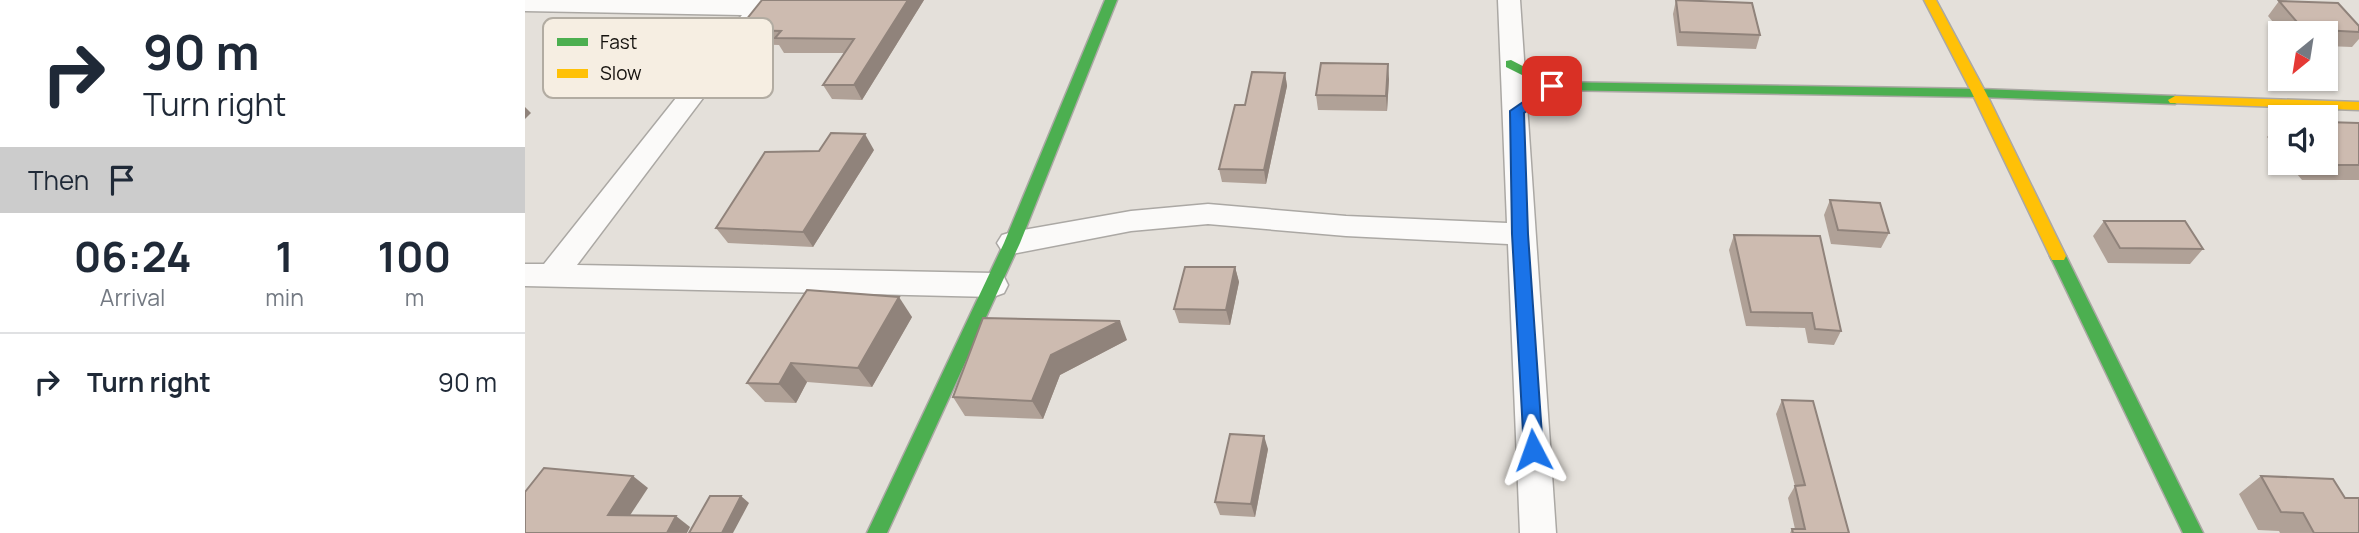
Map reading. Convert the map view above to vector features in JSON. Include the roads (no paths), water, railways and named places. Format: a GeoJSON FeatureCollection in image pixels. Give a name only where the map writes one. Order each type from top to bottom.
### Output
{"type":"FeatureCollection","features":[{"type":"Feature","properties":{"kind":"street"},"geometry":{"type":"LineString","coordinates":[[877,533],[1012,243],[1111,0]]}},
{"type":"Feature","properties":{"kind":"street"},"geometry":{"type":"LineString","coordinates":[[1509,0],[1538,533]]}},
{"type":"Feature","properties":{"kind":"street"},"geometry":{"type":"LineString","coordinates":[[1930,0],[1979,93],[2193,533]]}},
{"type":"Feature","properties":{"kind":"street"},"geometry":{"type":"LineString","coordinates":[[525,4],[763,4]]}},
{"type":"Feature","properties":{"kind":"street"},"geometry":{"type":"LineString","coordinates":[[751,18],[763,4]]}},
{"type":"Feature","properties":{"kind":"street"},"geometry":{"type":"LineString","coordinates":[[1511,64],[1552,86],[1979,93],[2359,106]]}},
{"type":"Feature","properties":{"kind":"street"},"geometry":{"type":"LineString","coordinates":[[1517,111],[1552,86]]}},
{"type":"Feature","properties":{"kind":"street"},"geometry":{"type":"LineString","coordinates":[[539,275],[685,98]]}},
{"type":"Feature","properties":{"kind":"street"},"geometry":{"type":"LineString","coordinates":[[1012,243],[1131,221],[1208,215],[1346,226],[1520,234]]}},
{"type":"Feature","properties":{"kind":"street"},"geometry":{"type":"LineString","coordinates":[[539,275],[993,285]]}}]}
